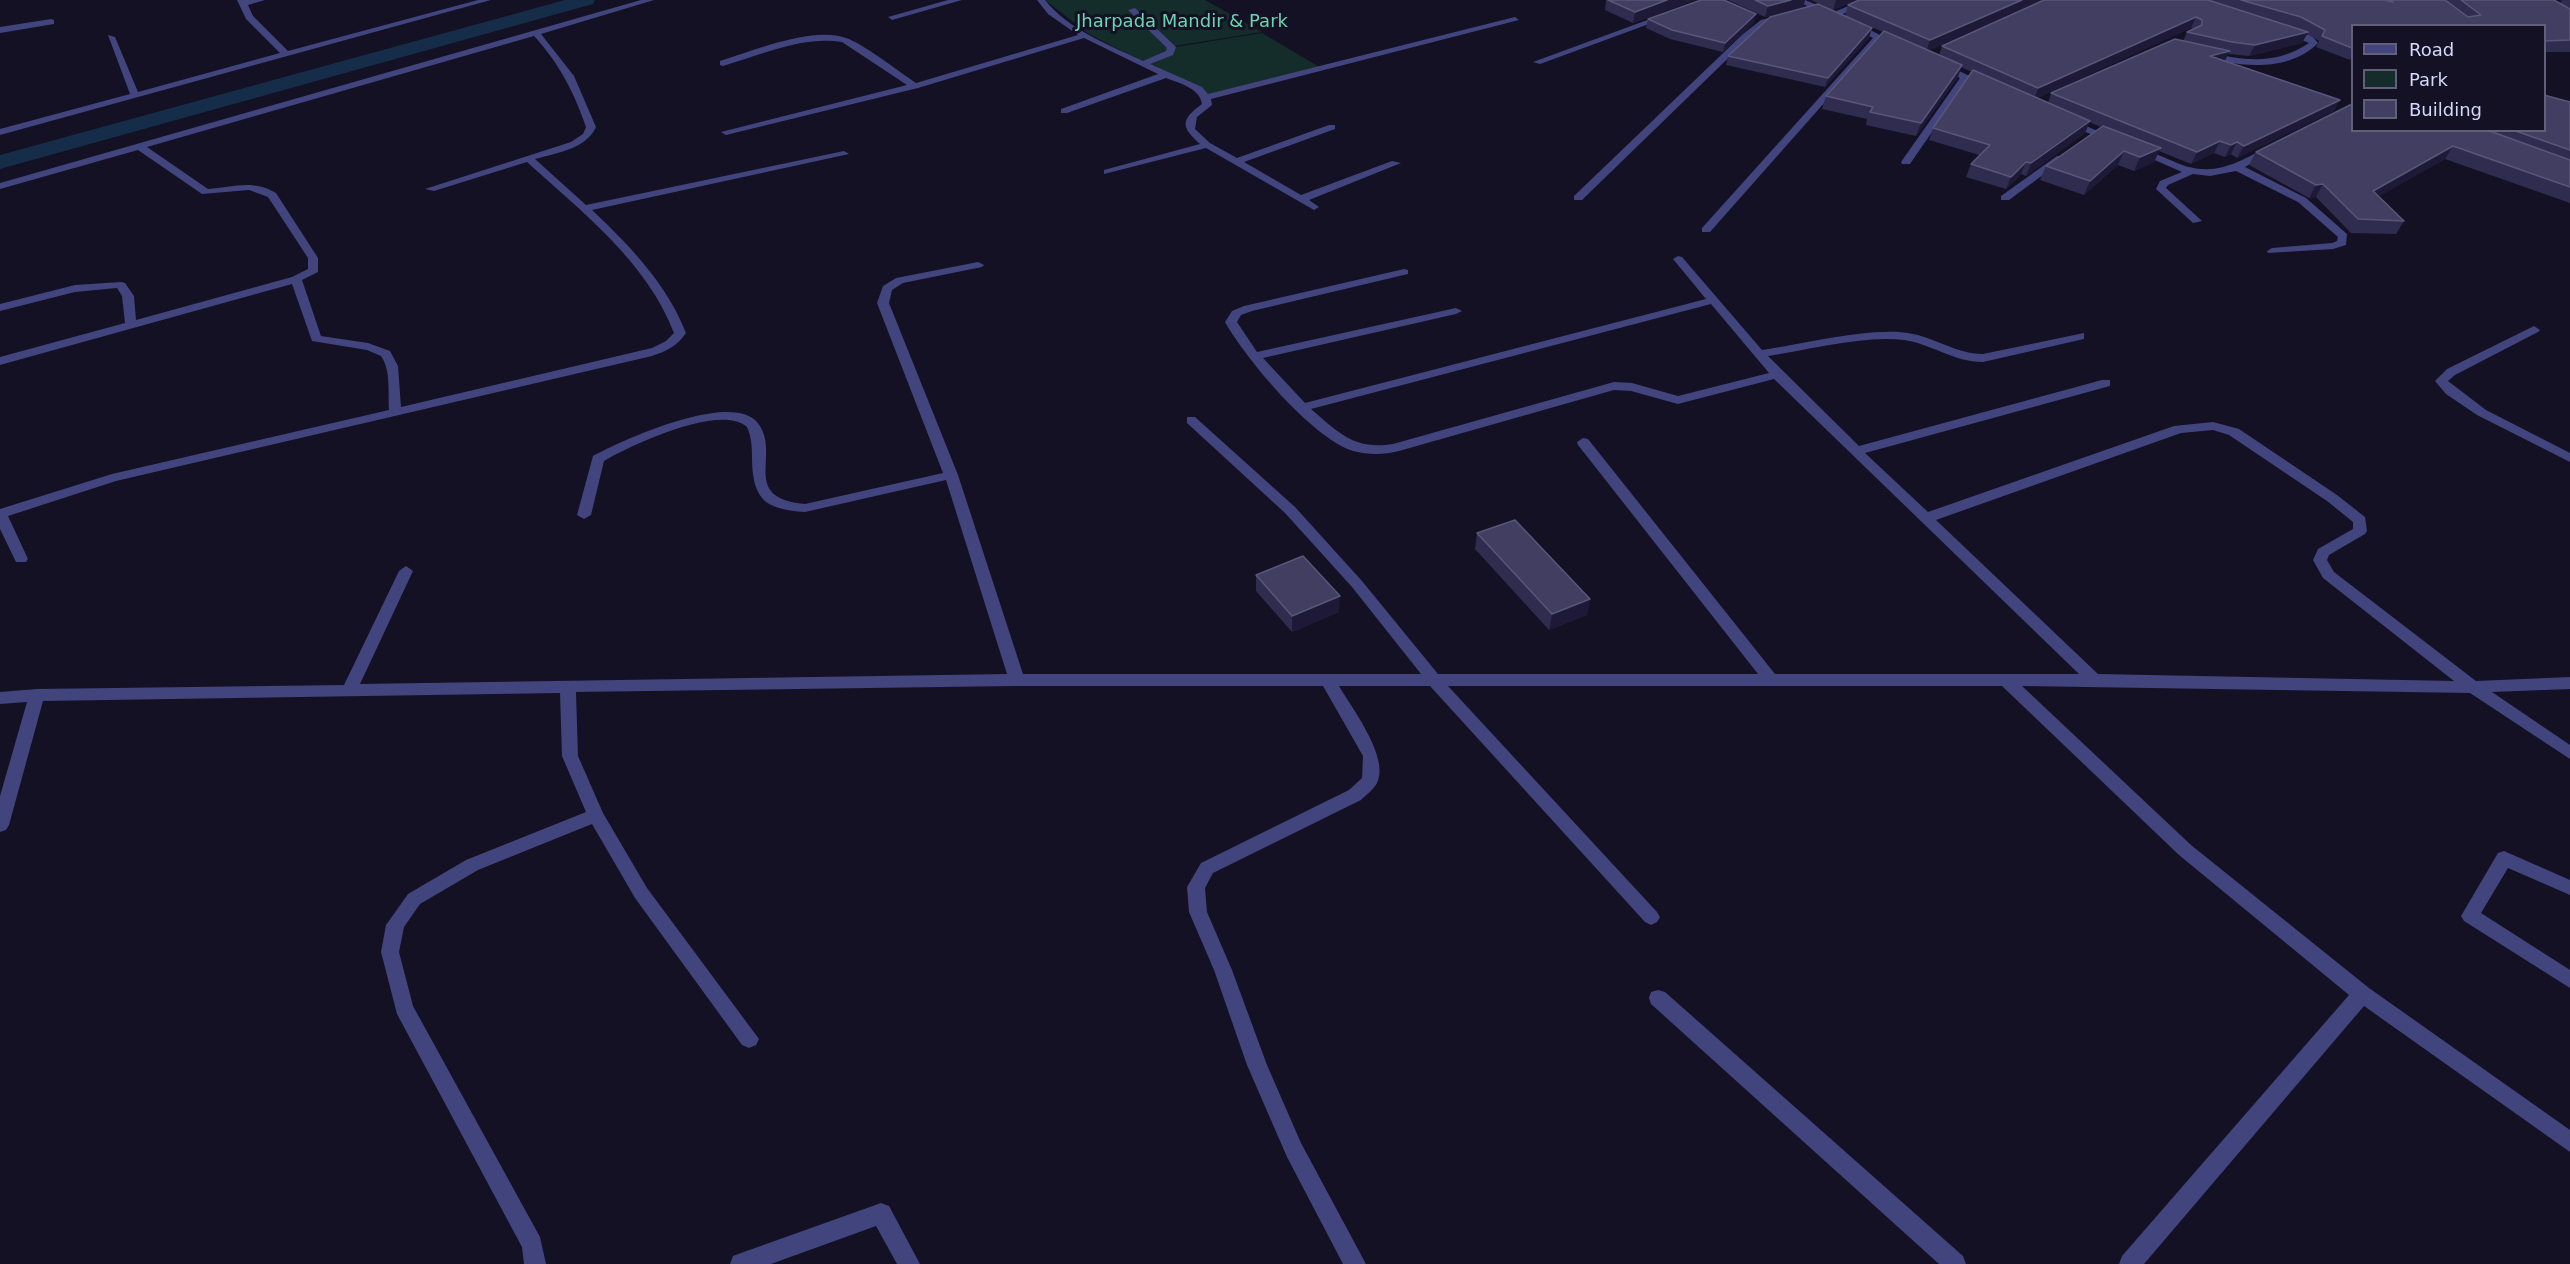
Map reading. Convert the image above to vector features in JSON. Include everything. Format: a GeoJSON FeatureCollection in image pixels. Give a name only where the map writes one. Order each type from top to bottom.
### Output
{"type":"FeatureCollection","features":[{"type":"Feature","properties":{"kind":"street"},"geometry":{"type":"LineString","coordinates":[[261,0],[242,2],[249,17],[286,54]]}},
{"type":"Feature","properties":{"kind":"street"},"geometry":{"type":"LineString","coordinates":[[0,132],[487,0]]}},
{"type":"Feature","properties":{"kind":"street"},"geometry":{"type":"LineString","coordinates":[[0,186],[650,0]]}},
{"type":"Feature","properties":{"kind":"street"},"geometry":{"type":"LineString","coordinates":[[892,17],[958,0]]}},
{"type":"Feature","properties":{"kind":"street"},"geometry":{"type":"LineString","coordinates":[[1041,0],[1069,25],[1199,89],[1206,97],[1207,105],[1193,115],[1189,122],[1190,130],[1207,145],[1314,207]]}},
{"type":"Feature","properties":{"kind":"street"},"geometry":{"type":"LineString","coordinates":[[1798,0],[1903,48]]}},
{"type":"Feature","properties":{"kind":"street"},"geometry":{"type":"LineString","coordinates":[[1834,15],[1870,0]]}},
{"type":"Feature","properties":{"kind":"street"},"geometry":{"type":"LineString","coordinates":[[1578,198],[1735,46],[1764,22],[1818,8]]}},
{"type":"Feature","properties":{"kind":"street"},"geometry":{"type":"LineString","coordinates":[[1132,10],[1172,47],[1170,53],[1143,63]]}},
{"type":"Feature","properties":{"kind":"street"},"geometry":{"type":"LineString","coordinates":[[1537,62],[1669,15]]}},
{"type":"Feature","properties":{"kind":"street"},"geometry":{"type":"LineString","coordinates":[[1751,16],[1764,22]]}},
{"type":"Feature","properties":{"kind":"street"},"geometry":{"type":"LineString","coordinates":[[1206,97],[1515,20]]}},
{"type":"Feature","properties":{"kind":"street"},"geometry":{"type":"LineString","coordinates":[[0,30],[51,22]]}},
{"type":"Feature","properties":{"kind":"street"},"geometry":{"type":"LineString","coordinates":[[2200,52],[2231,60],[2269,63],[2286,58],[2313,43],[2309,38],[2282,29]]}},
{"type":"Feature","properties":{"kind":"street"},"geometry":{"type":"LineString","coordinates":[[430,189],[574,144],[587,136],[591,127],[572,78],[560,58],[536,33]]}},
{"type":"Feature","properties":{"kind":"street"},"geometry":{"type":"LineString","coordinates":[[726,132],[915,86],[1086,34]]}},
{"type":"Feature","properties":{"kind":"street"},"geometry":{"type":"LineString","coordinates":[[111,37],[135,95]]}},
{"type":"Feature","properties":{"kind":"street"},"geometry":{"type":"LineString","coordinates":[[723,63],[815,38],[834,37],[844,40],[915,86]]}},
{"type":"Feature","properties":{"kind":"street"},"geometry":{"type":"LineString","coordinates":[[1706,230],[1878,37]]}},
{"type":"Feature","properties":{"kind":"street"},"geometry":{"type":"LineString","coordinates":[[1934,62],[1994,89]]}},
{"type":"Feature","properties":{"kind":"street"},"geometry":{"type":"LineString","coordinates":[[1064,111],[1167,74]]}},
{"type":"Feature","properties":{"kind":"street"},"geometry":{"type":"LineString","coordinates":[[1906,162],[1965,77]]}},
{"type":"Feature","properties":{"kind":"street"},"geometry":{"type":"LineString","coordinates":[[2054,115],[2092,136],[2193,171],[2221,172],[2278,145]]}},
{"type":"Feature","properties":{"kind":"street"},"geometry":{"type":"LineString","coordinates":[[1236,162],[1332,127]]}},
{"type":"Feature","properties":{"kind":"street"},"geometry":{"type":"LineString","coordinates":[[1108,172],[1207,145]]}},
{"type":"Feature","properties":{"kind":"street"},"geometry":{"type":"LineString","coordinates":[[0,361],[296,279],[308,274],[315,265],[272,195],[256,186],[219,191],[199,189],[139,146]]}},
{"type":"Feature","properties":{"kind":"street"},"geometry":{"type":"LineString","coordinates":[[2005,198],[2072,150]]}},
{"type":"Feature","properties":{"kind":"street"},"geometry":{"type":"LineString","coordinates":[[584,209],[844,154]]}},
{"type":"Feature","properties":{"kind":"street"},"geometry":{"type":"LineString","coordinates":[[21,560],[0,514],[122,476],[624,359],[662,349],[676,341],[680,333],[678,323],[661,294],[630,255],[528,158]]}},
{"type":"Feature","properties":{"kind":"street"},"geometry":{"type":"LineString","coordinates":[[1301,200],[1396,163]]}},
{"type":"Feature","properties":{"kind":"street"},"geometry":{"type":"LineString","coordinates":[[2235,166],[2301,200],[2343,236],[2342,243],[2333,246],[2272,251]]}},
{"type":"Feature","properties":{"kind":"street"},"geometry":{"type":"LineString","coordinates":[[2193,171],[2164,183],[2161,189],[2197,220]]}},
{"type":"Feature","properties":{"kind":"street"},"geometry":{"type":"LineString","coordinates":[[1678,259],[1777,375],[2094,680]]}},
{"type":"Feature","properties":{"kind":"street"},"geometry":{"type":"LineString","coordinates":[[978,265],[900,280],[887,288],[883,303],[951,474],[1017,680]]}},
{"type":"Feature","properties":{"kind":"street"},"geometry":{"type":"LineString","coordinates":[[1404,272],[1236,313],[1231,322],[1253,357],[1304,407],[1339,438],[1354,447],[1373,451],[1394,448],[1614,386],[1632,387],[1678,400],[1777,375]]}},
{"type":"Feature","properties":{"kind":"street"},"geometry":{"type":"LineString","coordinates":[[296,279],[316,338],[326,343],[369,346],[383,351],[390,359],[395,412]]}},
{"type":"Feature","properties":{"kind":"street"},"geometry":{"type":"LineString","coordinates":[[0,308],[102,283],[122,285],[128,296],[131,325]]}},
{"type":"Feature","properties":{"kind":"street"},"geometry":{"type":"LineString","coordinates":[[1304,407],[1497,354],[1714,300]]}},
{"type":"Feature","properties":{"kind":"street"},"geometry":{"type":"LineString","coordinates":[[1253,357],[1456,311]]}},
{"type":"Feature","properties":{"kind":"street"},"geometry":{"type":"LineString","coordinates":[[2534,330],[2451,372],[2441,381],[2448,391],[2469,405],[2570,459]]}},
{"type":"Feature","properties":{"kind":"street"},"geometry":{"type":"LineString","coordinates":[[1759,354],[1885,335],[1909,337],[1966,358],[1983,358],[2080,336]]}},
{"type":"Feature","properties":{"kind":"street"},"geometry":{"type":"LineString","coordinates":[[1856,451],[2106,382]]}},
{"type":"Feature","properties":{"kind":"street"},"geometry":{"type":"LineString","coordinates":[[584,515],[598,459],[614,448],[641,437],[716,418],[735,416],[749,421],[755,429],[759,474],[767,497],[781,506],[805,508],[951,474]]}},
{"type":"Feature","properties":{"kind":"street"},"geometry":{"type":"LineString","coordinates":[[1191,420],[1290,510],[1357,584],[1434,680],[1651,917]]}},
{"type":"Feature","properties":{"kind":"street"},"geometry":{"type":"LineString","coordinates":[[1926,518],[2179,429],[2213,426],[2234,432],[2332,498],[2360,520],[2360,531],[2323,552],[2320,560],[2328,575],[2474,687],[2570,753]]}},
{"type":"Feature","properties":{"kind":"street"},"geometry":{"type":"LineString","coordinates":[[1583,442],[1772,681]]}},
{"type":"Feature","properties":{"kind":"street"},"geometry":{"type":"LineString","coordinates":[[349,690],[406,571]]}},
{"type":"Feature","properties":{"kind":"street"},"geometry":{"type":"LineString","coordinates":[[0,698],[37,695],[1017,680],[2008,682],[2094,680],[2474,687],[2570,683]]}},
{"type":"Feature","properties":{"kind":"street"},"geometry":{"type":"LineString","coordinates":[[1328,680],[1371,756],[1370,780],[1354,795],[1207,868],[1196,887],[1198,912],[1223,970],[1257,1065],[1294,1150],[1355,1264]]}},
{"type":"Feature","properties":{"kind":"street"},"geometry":{"type":"LineString","coordinates":[[2008,682],[2185,850],[2362,994],[2570,1142]]}},
{"type":"Feature","properties":{"kind":"street"},"geometry":{"type":"LineString","coordinates":[[568,686],[570,756],[596,815],[640,893],[749,1039]]}},
{"type":"Feature","properties":{"kind":"street"},"geometry":{"type":"LineString","coordinates":[[0,825],[37,695]]}},
{"type":"Feature","properties":{"kind":"street"},"geometry":{"type":"LineString","coordinates":[[535,1264],[531,1245],[404,1008],[390,952],[395,925],[414,899],[472,865],[596,815]]}},
{"type":"Feature","properties":{"kind":"street"},"geometry":{"type":"LineString","coordinates":[[2570,888],[2504,858],[2470,916],[2570,980]]}},
{"type":"Feature","properties":{"kind":"street"},"geometry":{"type":"LineString","coordinates":[[2130,1264],[2362,994]]}},
{"type":"Feature","properties":{"kind":"street"},"geometry":{"type":"LineString","coordinates":[[1658,998],[1955,1264]]}},
{"type":"Feature","properties":{"kind":"street"},"geometry":{"type":"LineString","coordinates":[[741,1264],[881,1214],[909,1264]]}},
{"type":"Feature","properties":{"kind":"green space","name":"Jharpada Mandir & Park"},"geometry":{"type":"Polygon","coordinates":[[[1045,0],[1205,0],[1262,32],[1174,46],[1131,9],[1129,10],[1169,47],[1167,52],[1143,62],[1089,34],[1045,0]]]}},
{"type":"Feature","properties":{"kind":"green space"},"geometry":{"type":"Polygon","coordinates":[[[1262,33],[1321,68],[1207,96],[1146,63],[1176,47],[1262,33]]]}},
{"type":"Feature","properties":{"kind":"building"},"geometry":{"type":"Polygon","coordinates":[[[1608,0],[1667,0],[1635,12],[1608,0]]]}},
{"type":"Feature","properties":{"kind":"building"},"geometry":{"type":"Polygon","coordinates":[[[1701,0],[1724,0],[1756,14],[1725,43],[1672,30],[1648,19],[1701,0]]]}},
{"type":"Feature","properties":{"kind":"building"},"geometry":{"type":"Polygon","coordinates":[[[1755,0],[1791,0],[1768,6],[1755,0]]]}},
{"type":"Feature","properties":{"kind":"building"},"geometry":{"type":"Polygon","coordinates":[[[1859,0],[2022,0],[1930,40],[1848,5],[1859,0]]]}},
{"type":"Feature","properties":{"kind":"building"},"geometry":{"type":"Polygon","coordinates":[[[2044,0],[2208,0],[2308,32],[2255,45],[2232,42],[2187,32],[2202,25],[2202,20],[2196,17],[2038,88],[1942,46],[2044,0]]]}},
{"type":"Feature","properties":{"kind":"building"},"geometry":{"type":"Polygon","coordinates":[[[2241,0],[2385,0],[2393,2],[2390,0],[2445,0],[2468,17],[2481,15],[2461,0],[2554,0],[2570,9],[2570,40],[2546,41],[2546,24],[2351,24],[2351,48],[2322,36],[2325,30],[2301,17],[2241,0]]]}},
{"type":"Feature","properties":{"kind":"building"},"geometry":{"type":"Polygon","coordinates":[[[1818,4],[1872,28],[1828,78],[1728,56],[1770,17],[1818,4]]]}},
{"type":"Feature","properties":{"kind":"building"},"geometry":{"type":"Polygon","coordinates":[[[1884,31],[1962,65],[1921,123],[1870,112],[1873,107],[1826,96],[1884,31]]]}},
{"type":"Feature","properties":{"kind":"building"},"geometry":{"type":"Polygon","coordinates":[[[2175,39],[2230,51],[2210,56],[2340,100],[2244,146],[2237,142],[2231,145],[2220,141],[2197,152],[2051,93],[2175,39]]]}},
{"type":"Feature","properties":{"kind":"building"},"geometry":{"type":"Polygon","coordinates":[[[1973,70],[2090,121],[2031,163],[2026,162],[2011,177],[1971,164],[1990,145],[1933,128],[1973,70]]]}},
{"type":"Feature","properties":{"kind":"building"},"geometry":{"type":"Polygon","coordinates":[[[2546,96],[2570,102],[2570,150],[2519,132],[2546,132],[2546,96]]]}},
{"type":"Feature","properties":{"kind":"building"},"geometry":{"type":"Polygon","coordinates":[[[2351,104],[2351,132],[2493,132],[2570,160],[2570,187],[2453,146],[2373,191],[2404,221],[2358,219],[2323,184],[2316,185],[2256,152],[2351,104]]]}},
{"type":"Feature","properties":{"kind":"building"},"geometry":{"type":"Polygon","coordinates":[[[2103,126],[2161,148],[2140,157],[2124,151],[2090,181],[2046,166],[2103,126]]]}},
{"type":"Feature","properties":{"kind":"building"},"geometry":{"type":"Polygon","coordinates":[[[1515,520],[1590,599],[1552,614],[1477,533],[1515,520]]]}},
{"type":"Feature","properties":{"kind":"building"},"geometry":{"type":"Polygon","coordinates":[[[1303,556],[1340,596],[1292,616],[1256,575],[1303,556]]]}},
{"type":"Feature","properties":{"kind":"waterway"},"geometry":{"type":"LineString","coordinates":[[0,162],[586,0]]}}]}
